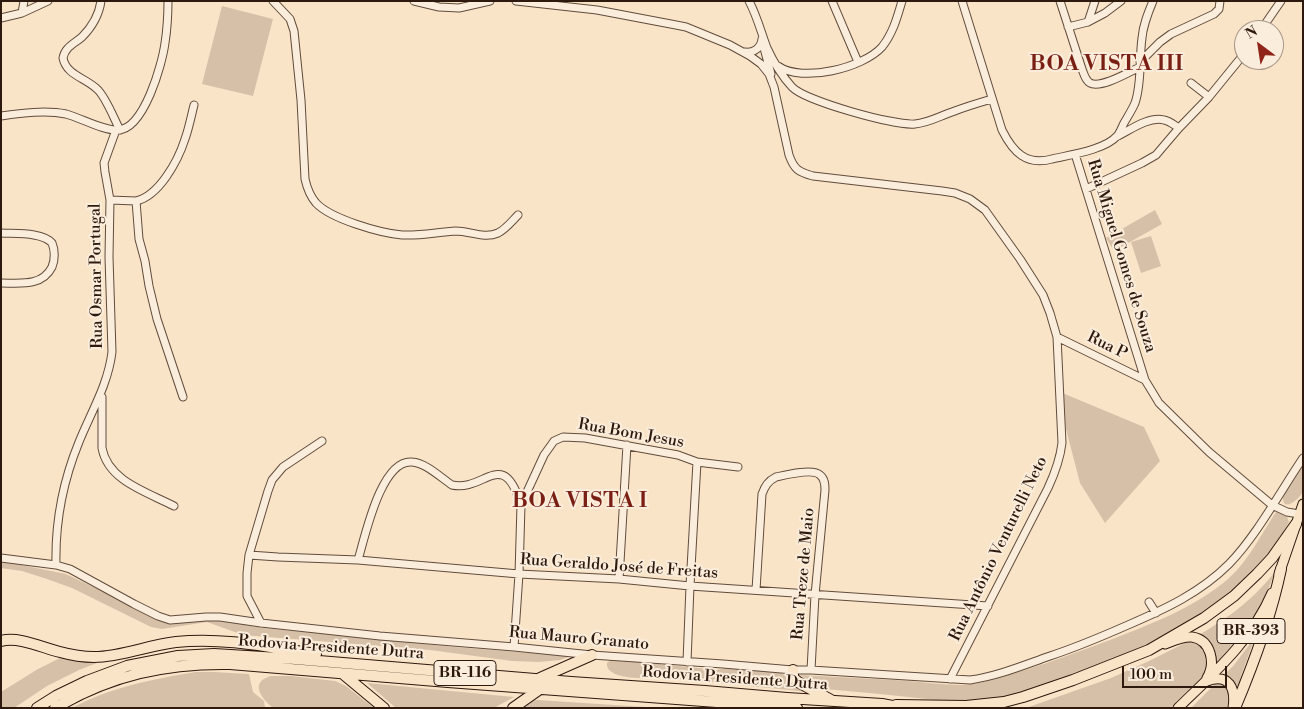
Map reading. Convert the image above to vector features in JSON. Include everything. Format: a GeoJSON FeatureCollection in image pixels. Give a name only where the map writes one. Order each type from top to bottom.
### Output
{"type":"FeatureCollection","features":[{"type":"Feature","properties":{"kind":"highway"},"geometry":{"type":"LineString","coordinates":[[882,704],[966,706],[1004,702],[1073,680],[1149,650],[1204,618],[1234,596],[1272,558],[1298,519]]}},
{"type":"Feature","properties":{"kind":"highway"},"geometry":{"type":"LineString","coordinates":[[1234,708],[1270,614],[1281,569]]}},
{"type":"Feature","properties":{"kind":"highway"},"geometry":{"type":"LineString","coordinates":[[1,641],[15,640],[60,652],[94,657],[122,654],[175,642],[212,640],[244,643],[408,668]]}},
{"type":"Feature","properties":{"kind":"highway","name":"Rodovia Presidente Dutra"},"geometry":{"type":"LineString","coordinates":[[37,708],[56,696],[104,674],[127,666],[178,656],[214,654],[295,658],[408,668],[690,700],[796,708]]}},
{"type":"Feature","properties":{"kind":"highway"},"geometry":{"type":"LineString","coordinates":[[513,708],[539,684],[592,655]]}},
{"type":"Feature","properties":{"kind":"highway","name":"Rodovia Presidente Dutra"},"geometry":{"type":"LineString","coordinates":[[55,708],[97,687],[140,672],[174,666],[230,664],[429,681],[539,684],[882,704],[903,708]]}},
{"type":"Feature","properties":{"kind":"highway"},"geometry":{"type":"LineString","coordinates":[[793,670],[793,678],[798,682],[834,702]]}},
{"type":"Feature","properties":{"kind":"highway"},"geometry":{"type":"LineString","coordinates":[[342,673],[384,708]]}},
{"type":"Feature","properties":{"kind":"highway"},"geometry":{"type":"LineString","coordinates":[[690,700],[711,708]]}},
{"type":"Feature","properties":{"kind":"main road","name":"BR-393"},"geometry":{"type":"LineString","coordinates":[[1178,708],[1235,652],[1252,630],[1268,601],[1281,569],[1303,504]]}},
{"type":"Feature","properties":{"kind":"main road"},"geometry":{"type":"LineString","coordinates":[[1149,650],[1187,637],[1198,639],[1206,646],[1212,659],[1211,670],[1204,682]]}},
{"type":"Feature","properties":{"kind":"main road"},"geometry":{"type":"LineString","coordinates":[[1204,682],[1219,678],[1226,681],[1233,691],[1234,708]]}},
{"type":"Feature","properties":{"kind":"street"},"geometry":{"type":"LineString","coordinates":[[22,13],[24,1]]}},
{"type":"Feature","properties":{"kind":"street"},"geometry":{"type":"LineString","coordinates":[[1,18],[22,13],[48,1]]}},
{"type":"Feature","properties":{"kind":"street"},"geometry":{"type":"LineString","coordinates":[[101,1],[93,23],[81,38],[67,49],[63,58],[68,69],[100,92],[118,130]]}},
{"type":"Feature","properties":{"kind":"street"},"geometry":{"type":"LineString","coordinates":[[1,116],[41,113],[62,114],[105,128],[118,130],[132,125],[149,95],[161,65],[167,34],[168,1]]}},
{"type":"Feature","properties":{"kind":"street"},"geometry":{"type":"LineString","coordinates":[[273,1],[290,18],[294,31],[301,100],[305,179],[313,199],[322,209],[377,231],[403,235],[458,231],[491,235],[502,230],[518,215]]}},
{"type":"Feature","properties":{"kind":"street"},"geometry":{"type":"LineString","coordinates":[[414,1],[439,7],[459,8],[490,1]]}},
{"type":"Feature","properties":{"kind":"street"},"geometry":{"type":"LineString","coordinates":[[516,1],[597,10],[686,27],[768,64],[801,94],[839,108],[888,121],[906,124],[926,122],[992,99]]}},
{"type":"Feature","properties":{"kind":"street"},"geometry":{"type":"LineString","coordinates":[[749,1],[767,47],[778,68],[789,83]]}},
{"type":"Feature","properties":{"kind":"street"},"geometry":{"type":"LineString","coordinates":[[832,1],[858,62]]}},
{"type":"Feature","properties":{"kind":"street"},"geometry":{"type":"LineString","coordinates":[[778,68],[796,73],[805,73],[829,71],[858,62],[876,52],[885,42],[894,27],[902,1]]}},
{"type":"Feature","properties":{"kind":"street","name":"Rua Miguel Gomes de Souza"},"geometry":{"type":"LineString","coordinates":[[962,1],[1006,139],[1019,155],[1037,162],[1075,154],[1145,380],[1160,403],[1209,452],[1272,505],[1298,519]]}},
{"type":"Feature","properties":{"kind":"street"},"geometry":{"type":"LineString","coordinates":[[1060,1],[1085,76],[1090,83],[1100,84],[1140,65],[1160,42],[1171,34],[1214,14],[1219,9],[1220,1]]}},
{"type":"Feature","properties":{"kind":"street"},"geometry":{"type":"LineString","coordinates":[[1088,22],[1095,1]]}},
{"type":"Feature","properties":{"kind":"street"},"geometry":{"type":"LineString","coordinates":[[1068,26],[1088,22],[1105,13],[1121,1]]}},
{"type":"Feature","properties":{"kind":"street"},"geometry":{"type":"LineString","coordinates":[[1116,137],[1135,102],[1143,31],[1153,1]]}},
{"type":"Feature","properties":{"kind":"street"},"geometry":{"type":"LineString","coordinates":[[1268,20],[1281,1]]}},
{"type":"Feature","properties":{"kind":"street","name":"Rua Antônio Venturelli Neto"},"geometry":{"type":"LineString","coordinates":[[761,28],[789,155],[794,166],[801,172],[820,177],[962,195],[980,205],[1038,286],[1047,304],[1057,337],[1062,443],[1060,458],[1048,488],[950,679]]}},
{"type":"Feature","properties":{"kind":"street"},"geometry":{"type":"LineString","coordinates":[[745,53],[756,50],[761,44],[762,39]]}},
{"type":"Feature","properties":{"kind":"street"},"geometry":{"type":"LineString","coordinates":[[745,53],[761,64],[773,86],[789,83]]}},
{"type":"Feature","properties":{"kind":"street"},"geometry":{"type":"LineString","coordinates":[[1086,189],[1156,155],[1209,97],[1234,66]]}},
{"type":"Feature","properties":{"kind":"street"},"geometry":{"type":"LineString","coordinates":[[789,83],[790,77],[796,73]]}},
{"type":"Feature","properties":{"kind":"street"},"geometry":{"type":"LineString","coordinates":[[1191,83],[1209,97]]}},
{"type":"Feature","properties":{"kind":"street"},"geometry":{"type":"LineString","coordinates":[[110,200],[136,201],[145,198],[153,192],[171,169],[181,151],[194,105]]}},
{"type":"Feature","properties":{"kind":"street"},"geometry":{"type":"LineString","coordinates":[[1075,154],[1099,147],[1116,137],[1156,120],[1166,120],[1179,128]]}},
{"type":"Feature","properties":{"kind":"street","name":"Rua Osmar Portugal"},"geometry":{"type":"LineString","coordinates":[[56,565],[57,522],[66,481],[78,444],[102,391],[109,371],[112,352],[109,257],[110,200],[104,163],[118,130]]}},
{"type":"Feature","properties":{"kind":"street"},"geometry":{"type":"LineString","coordinates":[[136,201],[139,240],[157,319],[183,397]]}},
{"type":"Feature","properties":{"kind":"street"},"geometry":{"type":"LineString","coordinates":[[1,233],[38,235],[47,238],[53,245],[54,260],[48,274],[39,280],[27,283],[1,283]]}},
{"type":"Feature","properties":{"kind":"street","name":"Rua P"},"geometry":{"type":"LineString","coordinates":[[1057,337],[1145,380]]}},
{"type":"Feature","properties":{"kind":"street"},"geometry":{"type":"LineString","coordinates":[[102,391],[101,441],[103,454],[108,466],[122,480],[174,506]]}},
{"type":"Feature","properties":{"kind":"street","name":"Rua Bom Jesus"},"geometry":{"type":"LineString","coordinates":[[514,647],[522,505],[544,455],[550,445],[558,438],[586,438],[678,456],[697,462],[738,467]]}},
{"type":"Feature","properties":{"kind":"street"},"geometry":{"type":"LineString","coordinates":[[261,623],[247,596],[247,573],[249,555],[268,491],[272,480],[283,467],[322,441]]}},
{"type":"Feature","properties":{"kind":"street"},"geometry":{"type":"LineString","coordinates":[[619,579],[627,445]]}},
{"type":"Feature","properties":{"kind":"street","name":"Rua Mauro Granato"},"geometry":{"type":"LineString","coordinates":[[1,558],[56,565],[73,570],[134,604],[172,620],[206,617],[235,619],[380,636],[592,655],[793,670],[970,680],[1009,670],[1076,647],[1156,613],[1187,597],[1220,572],[1239,553],[1303,458]]}},
{"type":"Feature","properties":{"kind":"street"},"geometry":{"type":"LineString","coordinates":[[358,560],[372,512],[383,484],[396,466],[407,461],[421,464],[456,486],[500,474],[510,480],[522,505]]}},
{"type":"Feature","properties":{"kind":"street"},"geometry":{"type":"LineString","coordinates":[[687,662],[697,462]]}},
{"type":"Feature","properties":{"kind":"street","name":"Rua Treze de Maio"},"geometry":{"type":"LineString","coordinates":[[756,590],[762,494],[767,483],[776,477],[810,472],[821,475],[824,480],[825,490],[815,595],[811,670]]}},
{"type":"Feature","properties":{"kind":"street","name":"Rua Geraldo José de Freitas"},"geometry":{"type":"LineString","coordinates":[[249,555],[358,560],[519,574],[619,579],[690,586],[988,606]]}},
{"type":"Feature","properties":{"kind":"street"},"geometry":{"type":"LineString","coordinates":[[1149,602],[1156,613]]}},
{"type":"Feature","properties":{"kind":"shaded area"},"geometry":{"type":"Polygon","coordinates":[[[222,6],[273,19],[253,96],[202,84],[222,6]]]}},
{"type":"Feature","properties":{"kind":"shaded area"},"geometry":{"type":"Polygon","coordinates":[[[1155,210],[1162,224],[1114,251],[1106,238],[1155,210]]]}},
{"type":"Feature","properties":{"kind":"shaded area"},"geometry":{"type":"Polygon","coordinates":[[[1151,236],[1161,266],[1141,273],[1131,242],[1151,236]]]}},
{"type":"Feature","properties":{"kind":"shaded area"},"geometry":{"type":"Polygon","coordinates":[[[1060,392],[1144,427],[1160,461],[1105,523],[1080,483],[1066,429],[1060,392]]]}},
{"type":"Feature","properties":{"kind":"shaded area"},"geometry":{"type":"Polygon","coordinates":[[[1303,466],[1302,493],[1295,501],[1286,504],[1284,503],[1283,496],[1303,466]]]}},
{"type":"Feature","properties":{"kind":"shaded area"},"geometry":{"type":"Polygon","coordinates":[[[1280,511],[1286,514],[1289,522],[1281,537],[1258,569],[1214,608],[1134,651],[1032,691],[984,701],[936,700],[825,689],[818,687],[800,675],[962,685],[994,679],[1047,663],[1141,628],[1201,599],[1235,572],[1248,556],[1276,512],[1280,511]]]}},
{"type":"Feature","properties":{"kind":"shaded area"},"geometry":{"type":"Polygon","coordinates":[[[1,561],[66,574],[162,620],[205,618],[229,620],[264,628],[454,647],[571,656],[560,660],[539,662],[512,661],[430,650],[243,635],[207,622],[162,629],[151,627],[72,588],[22,571],[1,568],[1,561]]]}},
{"type":"Feature","properties":{"kind":"shaded area"},"geometry":{"type":"Polygon","coordinates":[[[1275,572],[1266,595],[1246,629],[1215,665],[1197,636],[1243,605],[1275,572]]]}},
{"type":"Feature","properties":{"kind":"shaded area"},"geometry":{"type":"Polygon","coordinates":[[[1255,637],[1241,676],[1237,698],[1235,688],[1222,677],[1234,665],[1255,637]]]}},
{"type":"Feature","properties":{"kind":"shaded area"},"geometry":{"type":"Polygon","coordinates":[[[1190,642],[1200,646],[1205,653],[1208,662],[1205,675],[1170,708],[1026,708],[1111,678],[1190,642]]]}},
{"type":"Feature","properties":{"kind":"shaded area"},"geometry":{"type":"Polygon","coordinates":[[[62,657],[97,663],[47,686],[14,708],[1,708],[1,692],[38,669],[62,657]]]}},
{"type":"Feature","properties":{"kind":"shaded area"},"geometry":{"type":"Polygon","coordinates":[[[611,659],[717,670],[739,668],[766,670],[780,673],[796,681],[810,692],[659,677],[628,677],[613,673],[608,669],[607,663],[611,659]]]}},
{"type":"Feature","properties":{"kind":"shaded area"},"geometry":{"type":"Polygon","coordinates":[[[196,672],[249,674],[253,692],[264,701],[265,708],[72,708],[117,689],[196,672]]]}},
{"type":"Feature","properties":{"kind":"shaded area"},"geometry":{"type":"Polygon","coordinates":[[[271,676],[291,676],[335,681],[346,686],[374,708],[273,708],[259,690],[260,682],[271,676]]]}},
{"type":"Feature","properties":{"kind":"shaded area"},"geometry":{"type":"Polygon","coordinates":[[[367,683],[514,697],[494,708],[396,708],[367,683]]]}},
{"type":"Feature","properties":{"kind":"shaded area"},"geometry":{"type":"Polygon","coordinates":[[[1215,684],[1223,685],[1232,696],[1229,708],[1191,708],[1215,684]]]}},
{"type":"Feature","properties":{"kind":"shaded area"},"geometry":{"type":"Polygon","coordinates":[[[530,701],[661,708],[519,708],[530,701]]]}},
{"type":"Feature","properties":{"kind":"district","name":"BOA VISTA III"},"geometry":{"type":"Point","coordinates":[1107,65]}},
{"type":"Feature","properties":{"kind":"district","name":"BOA VISTA I"},"geometry":{"type":"Point","coordinates":[580,502]}}]}
